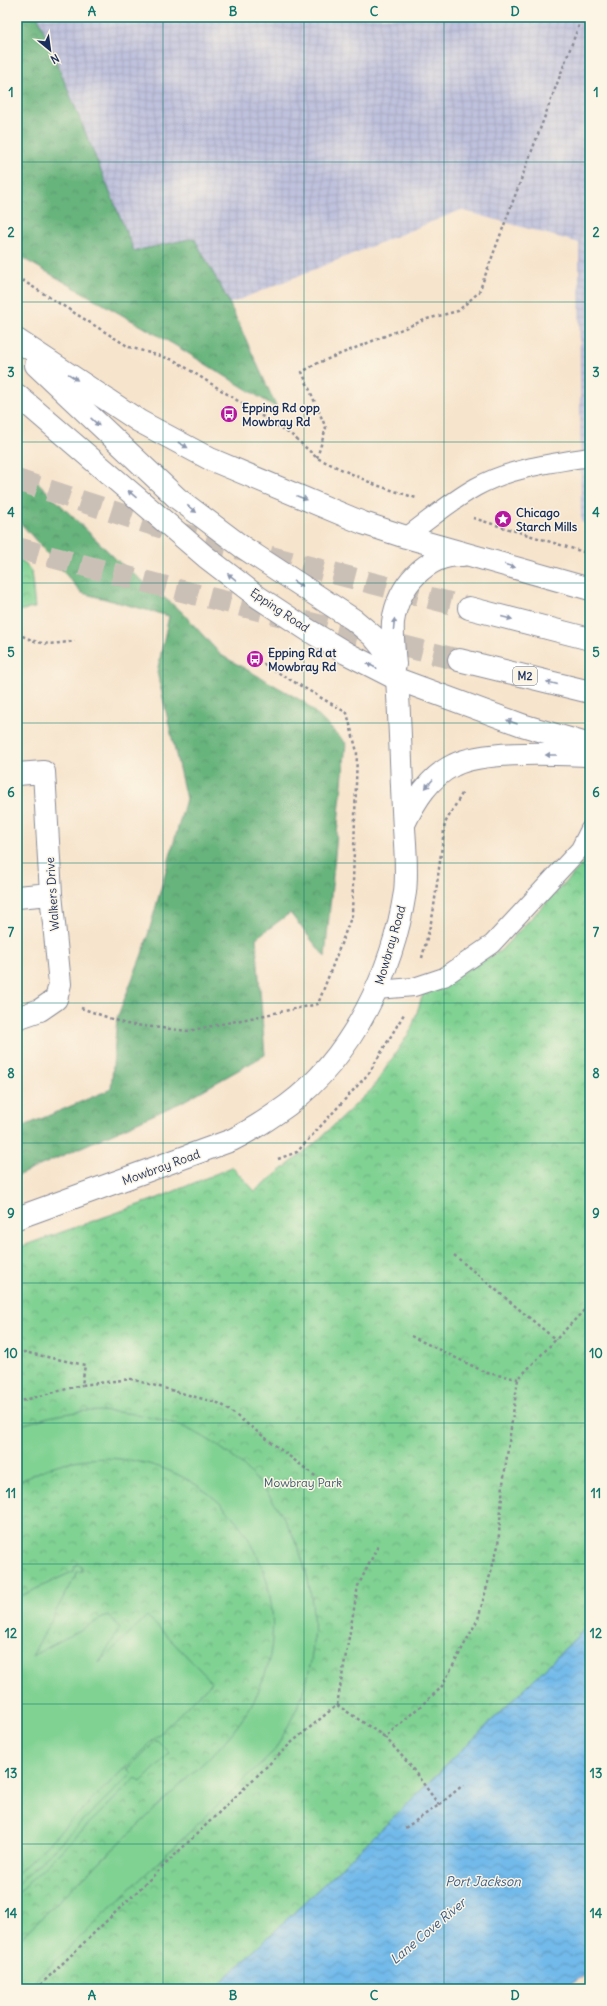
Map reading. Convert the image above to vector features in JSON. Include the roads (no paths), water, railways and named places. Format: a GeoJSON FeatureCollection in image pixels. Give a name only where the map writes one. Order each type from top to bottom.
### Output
{"type":"FeatureCollection","features":[{"type":"Feature","properties":{"kind":"main road"},"geometry":{"type":"LineString","coordinates":[[17,340],[139,421],[210,459],[286,492],[364,523],[406,537],[590,589]]}},
{"type":"Feature","properties":{"kind":"main road"},"geometry":{"type":"LineString","coordinates":[[17,346],[177,498],[241,546],[354,620],[373,636],[396,671]]}},
{"type":"Feature","properties":{"kind":"main road","name":"Epping Road"},"geometry":{"type":"LineString","coordinates":[[17,395],[206,557],[252,593],[346,653],[396,671],[522,725],[590,745]]}},
{"type":"Feature","properties":{"kind":"main road","name":"Mowbray Road"},"geometry":{"type":"LineString","coordinates":[[17,1218],[232,1140],[260,1125],[289,1104],[315,1080],[359,1025],[377,990],[387,964],[398,926],[405,891],[406,860],[403,825],[394,621],[398,601],[408,584],[420,570],[438,559],[458,555],[472,555]]}},
{"type":"Feature","properties":{"kind":"main road"},"geometry":{"type":"LineString","coordinates":[[469,608],[590,639]]}},
{"type":"Feature","properties":{"kind":"main road","name":"M2"},"geometry":{"type":"LineString","coordinates":[[459,660],[590,692]]}},
{"type":"Feature","properties":{"kind":"main road"},"geometry":{"type":"LineString","coordinates":[[403,825],[413,805],[428,786],[439,775],[460,762],[495,756],[590,755]]}},
{"type":"Feature","properties":{"kind":"main road","name":"Walkers Drive"},"geometry":{"type":"LineString","coordinates":[[17,774],[44,772],[51,894],[60,984],[56,999],[40,1010],[17,1018]]}},
{"type":"Feature","properties":{"kind":"main road"},"geometry":{"type":"LineString","coordinates":[[17,897],[51,894]]}},
{"type":"Feature","properties":{"kind":"lane"},"geometry":{"type":"LineString","coordinates":[[406,537],[457,498],[496,477],[548,463],[590,457]]}},
{"type":"Feature","properties":{"kind":"lane"},"geometry":{"type":"LineString","coordinates":[[377,990],[414,987],[444,977],[492,944],[580,849],[590,829]]}},
{"type":"Feature","properties":{"kind":"water","name":"Port Jackson"},"geometry":{"type":"Polygon","coordinates":[[[590,1624],[590,1971],[564,1989],[214,1989],[392,1819],[590,1624]]]}},
{"type":"Feature","properties":{"kind":"tunnel"},"geometry":{"type":"LineString","coordinates":[[17,480],[178,533],[469,608]]}},
{"type":"Feature","properties":{"kind":"tunnel"},"geometry":{"type":"LineString","coordinates":[[17,548],[166,587],[459,660]]}},
{"type":"Feature","properties":{"kind":"place","name":"Epping Rd opp Mowbray Rd"},"geometry":{"type":"Point","coordinates":[229,414]}},
{"type":"Feature","properties":{"kind":"place","name":"Chicago Starch Mills"},"geometry":{"type":"Point","coordinates":[503,519]}},
{"type":"Feature","properties":{"kind":"place","name":"Epping Rd at Mowbray Rd"},"geometry":{"type":"Point","coordinates":[255,659]}},
{"type":"Feature","properties":{"kind":"park label","name":"Mowbray Park"},"geometry":{"type":"Point","coordinates":[303,1482]}},
{"type":"Feature","properties":{"kind":"water label","name":"Lane Cove River"},"geometry":{"type":"Point","coordinates":[428,1931]}}]}
